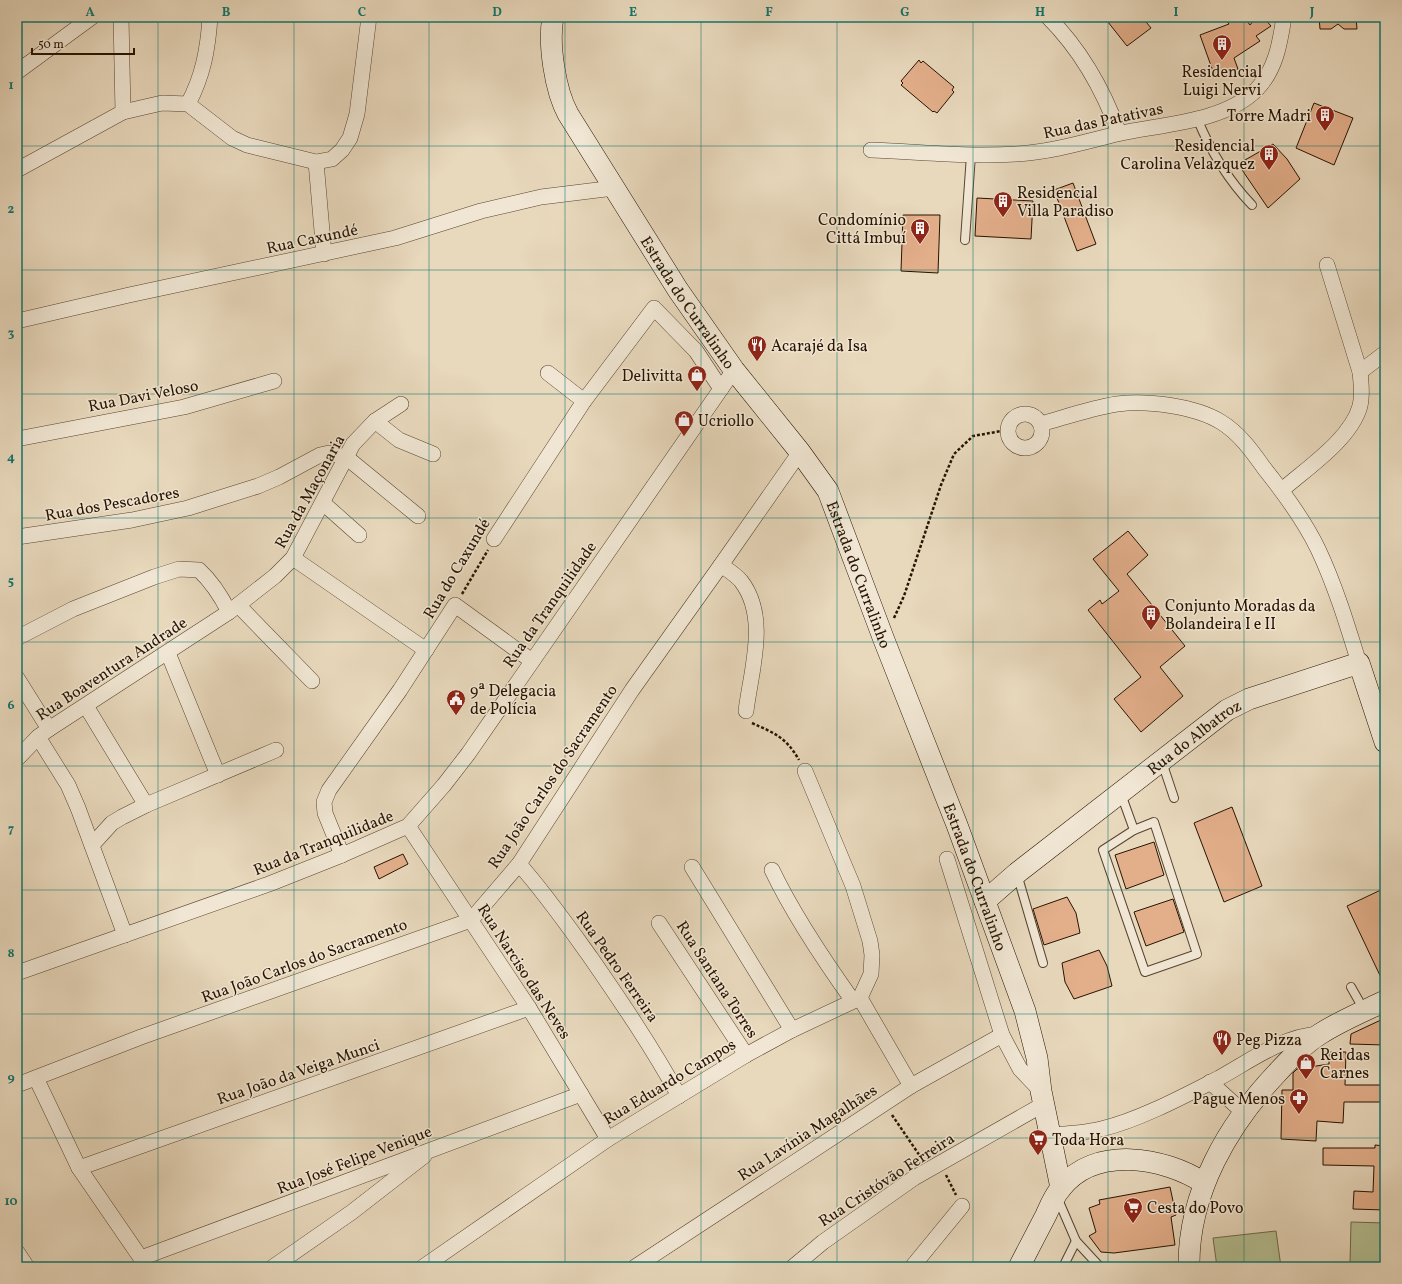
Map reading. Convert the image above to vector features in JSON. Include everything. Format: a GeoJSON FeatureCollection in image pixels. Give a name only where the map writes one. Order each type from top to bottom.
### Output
{"type":"FeatureCollection","features":[{"type":"Feature","properties":{"kind":"street"},"geometry":{"type":"LineString","coordinates":[[17,72],[92,17]]}},
{"type":"Feature","properties":{"kind":"street"},"geometry":{"type":"LineString","coordinates":[[121,17],[123,112]]}},
{"type":"Feature","properties":{"kind":"street"},"geometry":{"type":"LineString","coordinates":[[188,104],[198,86],[205,64],[210,17]]}},
{"type":"Feature","properties":{"kind":"street"},"geometry":{"type":"LineString","coordinates":[[17,170],[123,112],[162,103],[188,104],[232,138],[247,145],[316,162],[332,158],[342,150],[350,138],[357,114],[369,17]]}},
{"type":"Feature","properties":{"kind":"street","name":"Estrada do Curralinho"},"geometry":{"type":"LineString","coordinates":[[553,17],[551,49],[561,101],[678,290],[734,370],[800,452],[828,491],[985,901],[1032,1034],[1037,1058],[1042,1098],[1050,1135],[1058,1192]]}},
{"type":"Feature","properties":{"kind":"street"},"geometry":{"type":"LineString","coordinates":[[1048,17],[1060,29],[1087,64],[1109,107],[1119,133]]}},
{"type":"Feature","properties":{"kind":"street","name":"Rua das Patativas"},"geometry":{"type":"LineString","coordinates":[[871,150],[972,155],[1018,154],[1055,149],[1119,133],[1197,118],[1224,110],[1242,101],[1257,89],[1270,70],[1280,49],[1284,17]]}},
{"type":"Feature","properties":{"kind":"street"},"geometry":{"type":"LineString","coordinates":[[316,162],[324,254]]}},
{"type":"Feature","properties":{"kind":"street","name":"Rua Caxundé"},"geometry":{"type":"LineString","coordinates":[[17,321],[129,295],[395,238],[481,211],[541,197],[614,188]]}},
{"type":"Feature","properties":{"kind":"street"},"geometry":{"type":"LineString","coordinates":[[1282,490],[1331,448],[1353,422],[1360,406],[1362,390],[1360,372],[1328,265]]}},
{"type":"Feature","properties":{"kind":"street","name":"Rua do Caxundé"},"geometry":{"type":"LineString","coordinates":[[494,539],[584,401],[654,308],[696,351],[721,389]]}},
{"type":"Feature","properties":{"kind":"street"},"geometry":{"type":"LineString","coordinates":[[1360,372],[1385,353]]}},
{"type":"Feature","properties":{"kind":"street","name":"Rua da Tranquilidade"},"geometry":{"type":"LineString","coordinates":[[17,973],[269,884],[342,855],[408,826],[444,785],[468,754],[734,370]]}},
{"type":"Feature","properties":{"kind":"street"},"geometry":{"type":"LineString","coordinates":[[548,373],[584,401]]}},
{"type":"Feature","properties":{"kind":"street","name":"Rua Davi Veloso"},"geometry":{"type":"LineString","coordinates":[[17,439],[184,407],[274,381]]}},
{"type":"Feature","properties":{"kind":"street","name":"Rua da Maçonaria"},"geometry":{"type":"LineString","coordinates":[[234,608],[275,576],[293,558],[353,444],[375,421],[401,404]]}},
{"type":"Feature","properties":{"kind":"street"},"geometry":{"type":"LineString","coordinates":[[1041,424],[1117,404],[1152,404],[1188,410],[1220,422],[1233,432],[1247,446],[1282,490],[1317,548],[1340,605],[1385,742]]}},
{"type":"Feature","properties":{"kind":"street"},"geometry":{"type":"LineString","coordinates":[[1022,414],[1033,416],[1041,424],[1042,435],[1040,441],[1036,445],[1025,449],[1014,445],[1010,441],[1008,430],[1012,419],[1022,414]]}},
{"type":"Feature","properties":{"kind":"street"},"geometry":{"type":"LineString","coordinates":[[375,421],[399,440],[433,454]]}},
{"type":"Feature","properties":{"kind":"street","name":"Rua João Carlos do Sacramento"},"geometry":{"type":"LineString","coordinates":[[17,1085],[141,1037],[471,920],[519,864],[632,690],[800,452]]}},
{"type":"Feature","properties":{"kind":"street","name":"Rua dos Pescadores"},"geometry":{"type":"LineString","coordinates":[[17,537],[164,514],[258,486],[279,477],[320,455],[329,453],[346,457]]}},
{"type":"Feature","properties":{"kind":"street"},"geometry":{"type":"LineString","coordinates":[[346,457],[418,516]]}},
{"type":"Feature","properties":{"kind":"street"},"geometry":{"type":"LineString","coordinates":[[323,503],[359,535]]}},
{"type":"Feature","properties":{"kind":"street"},"geometry":{"type":"LineString","coordinates":[[293,558],[426,650]]}},
{"type":"Feature","properties":{"kind":"street"},"geometry":{"type":"LineString","coordinates":[[721,565],[740,580],[748,593],[754,611],[756,637],[755,656],[746,710]]}},
{"type":"Feature","properties":{"kind":"street"},"geometry":{"type":"LineString","coordinates":[[17,638],[73,609],[179,569],[199,570],[221,596],[312,681]]}},
{"type":"Feature","properties":{"kind":"street"},"geometry":{"type":"LineString","coordinates":[[455,605],[532,661]]}},
{"type":"Feature","properties":{"kind":"street","name":"Rua do Caxundé"},"geometry":{"type":"LineString","coordinates":[[342,855],[329,826],[324,802],[329,790],[426,650],[455,605]]}},
{"type":"Feature","properties":{"kind":"street","name":"Rua Boaventura Andrade"},"geometry":{"type":"LineString","coordinates":[[17,759],[43,733],[168,653],[234,608]]}},
{"type":"Feature","properties":{"kind":"street"},"geometry":{"type":"LineString","coordinates":[[168,653],[218,775]]}},
{"type":"Feature","properties":{"kind":"street","name":"Rua do Albatroz"},"geometry":{"type":"LineString","coordinates":[[985,901],[1017,873],[1121,794],[1227,710],[1237,704],[1359,663]]}},
{"type":"Feature","properties":{"kind":"street"},"geometry":{"type":"LineString","coordinates":[[17,678],[78,808],[125,935]]}},
{"type":"Feature","properties":{"kind":"street"},"geometry":{"type":"LineString","coordinates":[[86,706],[146,805]]}},
{"type":"Feature","properties":{"kind":"street"},"geometry":{"type":"LineString","coordinates":[[92,845],[112,823],[146,805],[276,750]]}},
{"type":"Feature","properties":{"kind":"street"},"geometry":{"type":"LineString","coordinates":[[805,771],[853,886],[870,941],[872,955],[871,974],[857,1000]]}},
{"type":"Feature","properties":{"kind":"street","name":"Rua Narciso das Neves"},"geometry":{"type":"LineString","coordinates":[[408,826],[529,1008],[608,1139]]}},
{"type":"Feature","properties":{"kind":"street"},"geometry":{"type":"LineString","coordinates":[[946,859],[1002,1035],[1020,1069],[1042,1098]]}},
{"type":"Feature","properties":{"kind":"street","name":"Rua Pedro Ferreira"},"geometry":{"type":"LineString","coordinates":[[519,864],[570,930],[646,1037],[679,1096]]}},
{"type":"Feature","properties":{"kind":"street"},"geometry":{"type":"LineString","coordinates":[[692,867],[792,1030]]}},
{"type":"Feature","properties":{"kind":"street"},"geometry":{"type":"LineString","coordinates":[[772,870],[807,933],[857,1000],[911,1086]]}},
{"type":"Feature","properties":{"kind":"street","name":"Rua Santana Torres"},"geometry":{"type":"LineString","coordinates":[[659,923],[746,1055]]}},
{"type":"Feature","properties":{"kind":"street","name":"Rua Eduardo Campos"},"geometry":{"type":"LineString","coordinates":[[423,1267],[608,1139],[746,1055],[792,1030],[857,1000]]}},
{"type":"Feature","properties":{"kind":"street"},"geometry":{"type":"LineString","coordinates":[[1189,1267],[1192,1234],[1204,1183],[1216,1157],[1243,1112],[1286,1064],[1320,1034],[1385,1001]]}},
{"type":"Feature","properties":{"kind":"street","name":"Rua João da Veiga Munci"},"geometry":{"type":"LineString","coordinates":[[79,1168],[529,1008]]}},
{"type":"Feature","properties":{"kind":"street"},"geometry":{"type":"LineString","coordinates":[[1050,1135],[1102,1129],[1155,1108],[1210,1082],[1289,1040],[1320,1034]]}},
{"type":"Feature","properties":{"kind":"street","name":"Rua Lavínia Magalhães"},"geometry":{"type":"LineString","coordinates":[[635,1267],[911,1086],[1002,1035]]}},
{"type":"Feature","properties":{"kind":"street"},"geometry":{"type":"LineString","coordinates":[[36,1078],[79,1168],[144,1263]]}},
{"type":"Feature","properties":{"kind":"street"},"geometry":{"type":"LineString","coordinates":[[1210,1082],[1243,1112]]}},
{"type":"Feature","properties":{"kind":"street","name":"Rua José Felipe Venique"},"geometry":{"type":"LineString","coordinates":[[144,1263],[433,1149],[581,1094]]}},
{"type":"Feature","properties":{"kind":"street","name":"Rua Cristóvão Ferreira"},"geometry":{"type":"LineString","coordinates":[[793,1267],[823,1242],[934,1166],[1042,1098]]}},
{"type":"Feature","properties":{"kind":"street"},"geometry":{"type":"LineString","coordinates":[[273,1267],[352,1212],[433,1149]]}},
{"type":"Feature","properties":{"kind":"street"},"geometry":{"type":"LineString","coordinates":[[1019,1267],[1058,1192],[1078,1174],[1090,1167],[1105,1162],[1124,1160],[1161,1164],[1191,1175],[1204,1183]]}},
{"type":"Feature","properties":{"kind":"street"},"geometry":{"type":"LineString","coordinates":[[912,1267],[962,1206]]}},
{"type":"Feature","properties":{"kind":"street"},"geometry":{"type":"LineString","coordinates":[[17,1252],[27,1267]]}},
{"type":"Feature","properties":{"kind":"lane"},"geometry":{"type":"LineString","coordinates":[[1197,118],[1222,166],[1235,186],[1252,205]]}},
{"type":"Feature","properties":{"kind":"lane"},"geometry":{"type":"LineString","coordinates":[[965,240],[972,155]]}},
{"type":"Feature","properties":{"kind":"lane"},"geometry":{"type":"LineString","coordinates":[[1162,762],[1174,798]]}},
{"type":"Feature","properties":{"kind":"lane"},"geometry":{"type":"LineString","coordinates":[[1121,794],[1134,830]]}},
{"type":"Feature","properties":{"kind":"lane"},"geometry":{"type":"LineString","coordinates":[[1154,822],[1197,954],[1145,972],[1103,850],[1134,830],[1154,822]]}},
{"type":"Feature","properties":{"kind":"lane"},"geometry":{"type":"LineString","coordinates":[[1017,873],[1043,963]]}},
{"type":"Feature","properties":{"kind":"lane"},"geometry":{"type":"LineString","coordinates":[[1351,987],[1364,1011]]}},
{"type":"Feature","properties":{"kind":"lane"},"geometry":{"type":"LineString","coordinates":[[1058,1192],[1076,1241],[1100,1267]]}},
{"type":"Feature","properties":{"kind":"lane"},"geometry":{"type":"LineString","coordinates":[[1063,1267],[1076,1241]]}},
{"type":"Feature","properties":{"kind":"path"},"geometry":{"type":"LineString","coordinates":[[884,640],[904,596],[940,485],[954,454],[973,436],[1008,430]]}},
{"type":"Feature","properties":{"kind":"path","name":"Rua do Caxundé"},"geometry":{"type":"LineString","coordinates":[[455,605],[494,539]]}},
{"type":"Feature","properties":{"kind":"path"},"geometry":{"type":"LineString","coordinates":[[746,710],[746,717],[751,722],[780,736],[791,746],[805,771]]}},
{"type":"Feature","properties":{"kind":"path"},"geometry":{"type":"LineString","coordinates":[[883,1104],[934,1166],[962,1206]]}},
{"type":"Feature","properties":{"kind":"green space"},"geometry":{"type":"Polygon","coordinates":[[[1351,1222],[1385,1223],[1385,1265],[1350,1264],[1351,1222]]]}},
{"type":"Feature","properties":{"kind":"green space"},"geometry":{"type":"Polygon","coordinates":[[[1276,1231],[1281,1267],[1217,1267],[1213,1238],[1276,1231]]]}},
{"type":"Feature","properties":{"kind":"building"},"geometry":{"type":"Polygon","coordinates":[[[1104,17],[1142,17],[1151,28],[1127,46],[1104,17]]]}},
{"type":"Feature","properties":{"kind":"building"},"geometry":{"type":"Polygon","coordinates":[[[1224,17],[1244,17],[1250,25],[1256,17],[1263,17],[1271,26],[1256,36],[1260,41],[1234,58],[1238,69],[1215,77],[1200,35],[1229,24],[1224,17]]]}},
{"type":"Feature","properties":{"kind":"building"},"geometry":{"type":"Polygon","coordinates":[[[1319,17],[1356,17],[1357,29],[1344,29],[1338,24],[1331,29],[1320,29],[1319,17]]]}},
{"type":"Feature","properties":{"kind":"building"},"geometry":{"type":"Polygon","coordinates":[[[919,60],[921,63],[923,61],[954,87],[952,90],[954,92],[937,113],[934,111],[933,112],[901,85],[903,83],[901,81],[919,60]]]}},
{"type":"Feature","properties":{"kind":"building","name":"Torre Madri"},"geometry":{"type":"Polygon","coordinates":[[[1314,103],[1353,118],[1334,165],[1296,148],[1314,103]]]}},
{"type":"Feature","properties":{"kind":"building","name":"Residencial Carolina Velazquez"},"geometry":{"type":"Polygon","coordinates":[[[1273,144],[1287,159],[1300,179],[1268,208],[1238,164],[1273,144]]]}},
{"type":"Feature","properties":{"kind":"building","name":"Residencial Carolina Velazquez"},"geometry":{"type":"Polygon","coordinates":[[[1073,183],[1096,244],[1077,251],[1054,190],[1073,183]]]}},
{"type":"Feature","properties":{"kind":"building","name":"Residencial Villa Paradiso"},"geometry":{"type":"Polygon","coordinates":[[[977,198],[1033,201],[1031,239],[975,236],[977,198]]]}},
{"type":"Feature","properties":{"kind":"building","name":"Condomínio Cittá Imbuí"},"geometry":{"type":"Polygon","coordinates":[[[903,215],[940,215],[938,273],[901,271],[903,215]]]}},
{"type":"Feature","properties":{"kind":"building","name":"Conjunto Moradas da Bolandeira I e II"},"geometry":{"type":"Polygon","coordinates":[[[1128,531],[1148,555],[1127,574],[1185,646],[1160,667],[1183,696],[1141,732],[1114,699],[1141,677],[1088,610],[1100,600],[1102,604],[1119,591],[1093,559],[1128,531]]]}},
{"type":"Feature","properties":{"kind":"building"},"geometry":{"type":"Polygon","coordinates":[[[1232,807],[1262,886],[1224,902],[1194,823],[1232,807]]]}},
{"type":"Feature","properties":{"kind":"building"},"geometry":{"type":"Polygon","coordinates":[[[1154,842],[1164,875],[1126,889],[1115,855],[1154,842]]]}},
{"type":"Feature","properties":{"kind":"building"},"geometry":{"type":"Polygon","coordinates":[[[403,854],[408,864],[379,879],[374,867],[403,854]]]}},
{"type":"Feature","properties":{"kind":"building"},"geometry":{"type":"Polygon","coordinates":[[[1385,888],[1385,986],[1347,906],[1385,888]]]}},
{"type":"Feature","properties":{"kind":"building"},"geometry":{"type":"Polygon","coordinates":[[[1067,897],[1076,913],[1080,933],[1044,945],[1033,909],[1067,897]]]}},
{"type":"Feature","properties":{"kind":"building"},"geometry":{"type":"Polygon","coordinates":[[[1173,899],[1184,932],[1146,946],[1134,912],[1173,899]]]}},
{"type":"Feature","properties":{"kind":"building"},"geometry":{"type":"Polygon","coordinates":[[[1099,950],[1107,966],[1112,986],[1074,999],[1065,982],[1062,963],[1099,950]]]}},
{"type":"Feature","properties":{"kind":"building"},"geometry":{"type":"Polygon","coordinates":[[[1383,1019],[1385,1045],[1350,1044],[1351,1034],[1383,1019]]]}},
{"type":"Feature","properties":{"kind":"building"},"geometry":{"type":"Polygon","coordinates":[[[1329,1052],[1346,1052],[1345,1085],[1385,1085],[1385,1102],[1344,1102],[1343,1123],[1317,1121],[1316,1141],[1281,1139],[1282,1090],[1293,1090],[1293,1073],[1297,1069],[1329,1064],[1329,1052]]]}},
{"type":"Feature","properties":{"kind":"building"},"geometry":{"type":"Polygon","coordinates":[[[1375,1145],[1385,1146],[1385,1210],[1353,1209],[1354,1191],[1373,1192],[1374,1166],[1323,1165],[1323,1148],[1375,1148],[1375,1145]]]}},
{"type":"Feature","properties":{"kind":"building","name":"Cesta do Povo"},"geometry":{"type":"Polygon","coordinates":[[[1170,1187],[1176,1215],[1171,1217],[1175,1245],[1114,1253],[1101,1252],[1089,1236],[1096,1232],[1089,1208],[1100,1204],[1099,1200],[1170,1187]]]}},
{"type":"Feature","properties":{"kind":"place","name":"Residencial Luigi Nervi"},"geometry":{"type":"Point","coordinates":[1222,61]}},
{"type":"Feature","properties":{"kind":"place","name":"Torre Madri"},"geometry":{"type":"Point","coordinates":[1325,132]}},
{"type":"Feature","properties":{"kind":"place","name":"Residencial Carolina Velazquez"},"geometry":{"type":"Point","coordinates":[1269,171]}},
{"type":"Feature","properties":{"kind":"place","name":"Residencial Villa Paradiso"},"geometry":{"type":"Point","coordinates":[1003,218]}},
{"type":"Feature","properties":{"kind":"place","name":"Condomínio Cittá Imbuí"},"geometry":{"type":"Point","coordinates":[920,245]}},
{"type":"Feature","properties":{"kind":"place","name":"Acarajé da Isa"},"geometry":{"type":"Point","coordinates":[757,362]}},
{"type":"Feature","properties":{"kind":"place","name":"Delivitta"},"geometry":{"type":"Point","coordinates":[697,392]}},
{"type":"Feature","properties":{"kind":"place","name":"Ucriollo"},"geometry":{"type":"Point","coordinates":[684,437]}},
{"type":"Feature","properties":{"kind":"place","name":"Conjunto Moradas da Bolandeira I e II"},"geometry":{"type":"Point","coordinates":[1151,631]}},
{"type":"Feature","properties":{"kind":"place","name":"9ª Delegacia de Polícia"},"geometry":{"type":"Point","coordinates":[456,716]}},
{"type":"Feature","properties":{"kind":"place","name":"Peg Pizza"},"geometry":{"type":"Point","coordinates":[1222,1056]}},
{"type":"Feature","properties":{"kind":"place","name":"Rei das Carnes"},"geometry":{"type":"Point","coordinates":[1306,1080]}},
{"type":"Feature","properties":{"kind":"place","name":"Pague Menos"},"geometry":{"type":"Point","coordinates":[1299,1115]}},
{"type":"Feature","properties":{"kind":"place","name":"Toda Hora"},"geometry":{"type":"Point","coordinates":[1038,1156]}},
{"type":"Feature","properties":{"kind":"place","name":"Cesta do Povo"},"geometry":{"type":"Point","coordinates":[1133,1224]}}]}
